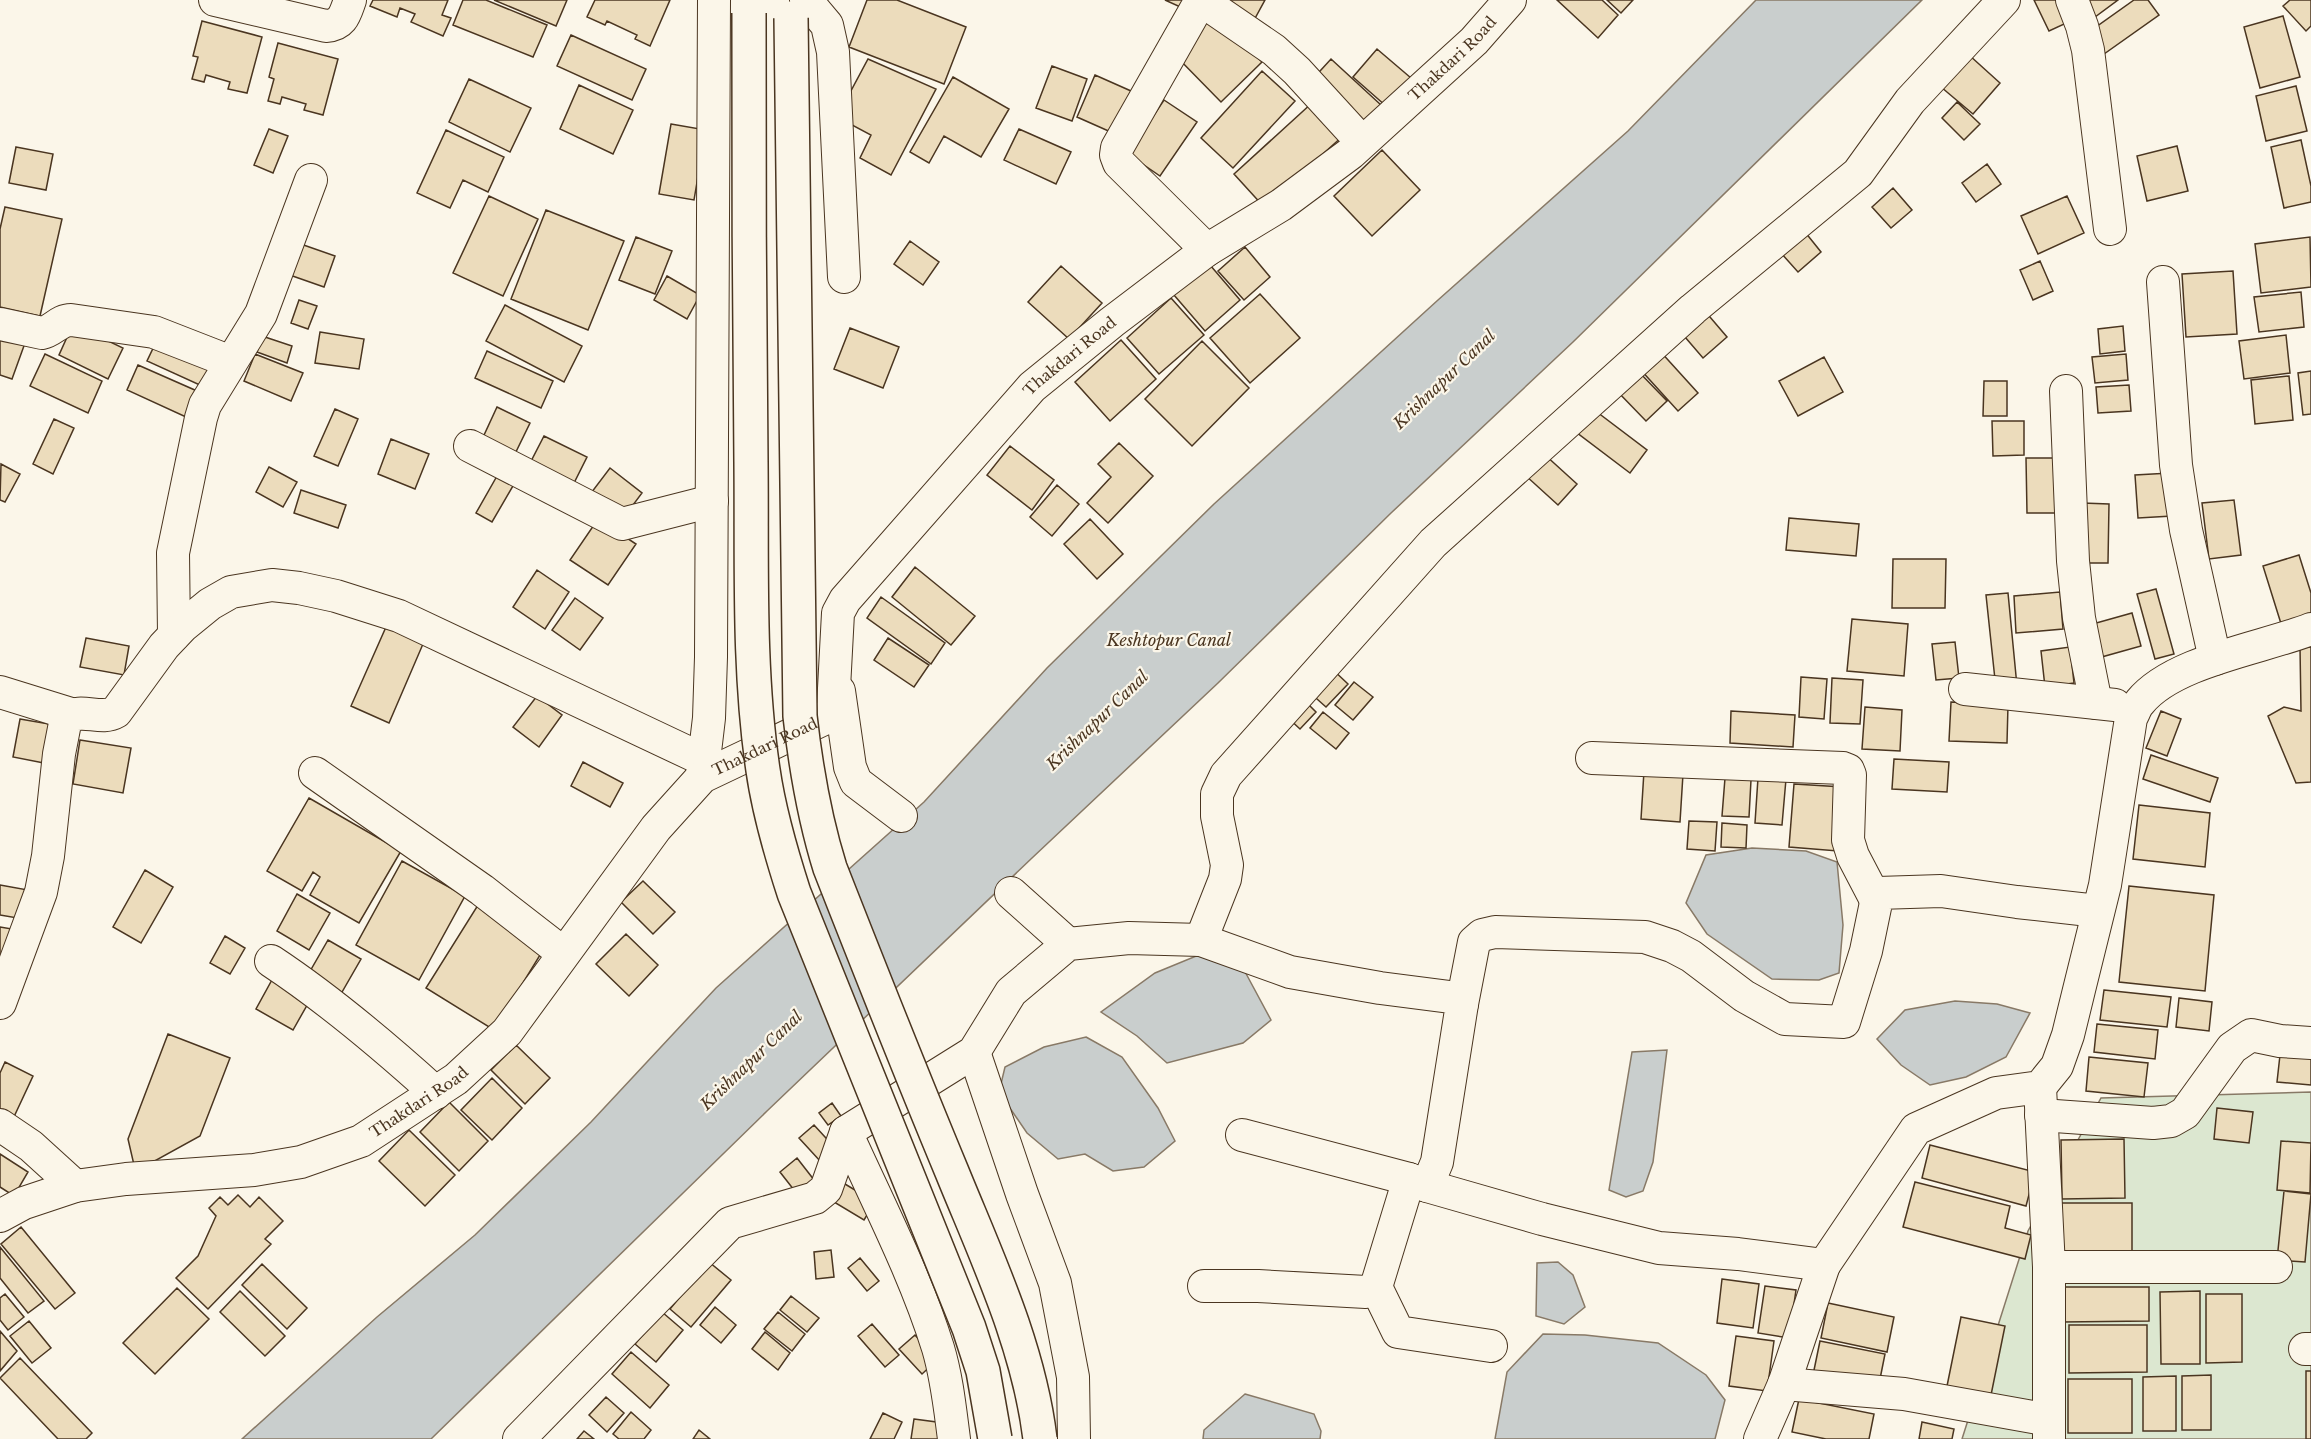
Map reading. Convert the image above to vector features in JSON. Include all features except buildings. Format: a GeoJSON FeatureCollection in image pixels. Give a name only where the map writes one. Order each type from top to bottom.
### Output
{"type":"FeatureCollection","features":[{"type":"Feature","properties":{"kind":"main road"},"geometry":{"type":"LineString","coordinates":[[798,9],[800,716],[807,779],[816,822],[830,868],[1015,1332],[1037,1413],[1040,1439]]}},
{"type":"Feature","properties":{"kind":"main road"},"geometry":{"type":"LineString","coordinates":[[749,13],[748,291],[752,561],[756,708],[763,771],[776,837],[794,893],[969,1328],[983,1371],[995,1439]]}},
{"type":"Feature","properties":{"kind":"street"},"geometry":{"type":"LineString","coordinates":[[215,0],[282,8],[326,26],[336,26],[343,20],[350,0]]}},
{"type":"Feature","properties":{"kind":"street"},"geometry":{"type":"LineString","coordinates":[[0,693],[71,714],[108,717],[116,712],[164,646],[210,604],[231,592],[272,585],[336,596],[399,616],[703,769],[709,718],[711,657],[714,0]]}},
{"type":"Feature","properties":{"kind":"street"},"geometry":{"type":"LineString","coordinates":[[1207,250],[1119,163],[1116,155],[1117,148],[1201,0],[1274,50],[1297,71],[1362,142]]}},
{"type":"Feature","properties":{"kind":"street","name":"Thakdari Road"},"geometry":{"type":"LineString","coordinates":[[0,1216],[24,1203],[75,1186],[126,1179],[254,1170],[301,1162],[361,1141],[456,1079],[507,1032],[656,828],[703,769],[828,717],[833,707],[836,621],[845,600],[1032,387],[1112,322],[1207,250],[1281,205],[1362,142],[1474,41],[1510,0]]}},
{"type":"Feature","properties":{"kind":"street"},"geometry":{"type":"LineString","coordinates":[[1201,940],[1225,879],[1227,865],[1217,816],[1217,794],[1226,775],[1433,543],[1693,309],[1857,173],[1910,101],[2004,0]]}},
{"type":"Feature","properties":{"kind":"street"},"geometry":{"type":"LineString","coordinates":[[2072,0],[2088,50],[2110,229]]}},
{"type":"Feature","properties":{"kind":"street"},"geometry":{"type":"LineString","coordinates":[[798,9],[827,26],[833,52],[844,277]]}},
{"type":"Feature","properties":{"kind":"street"},"geometry":{"type":"LineString","coordinates":[[174,635],[173,553],[201,417],[205,405],[261,314],[311,180]]}},
{"type":"Feature","properties":{"kind":"street"},"geometry":{"type":"LineString","coordinates":[[2163,282],[2176,465],[2186,530],[2215,659]]}},
{"type":"Feature","properties":{"kind":"street"},"geometry":{"type":"LineString","coordinates":[[0,324],[42,333],[65,320],[71,320],[154,332],[231,362]]}},
{"type":"Feature","properties":{"kind":"street"},"geometry":{"type":"LineString","coordinates":[[2066,391],[2073,561],[2079,618],[2096,703]]}},
{"type":"Feature","properties":{"kind":"street"},"geometry":{"type":"LineString","coordinates":[[470,446],[622,524],[712,501]]}},
{"type":"Feature","properties":{"kind":"street"},"geometry":{"type":"LineString","coordinates":[[1784,1384],[1904,1394],[2049,1429],[2049,1267],[2041,1101],[2068,1035],[2105,885],[2131,718],[2140,701],[2169,678],[2215,659],[2311,629]]}},
{"type":"Feature","properties":{"kind":"street"},"geometry":{"type":"LineString","coordinates":[[834,660],[850,767],[855,782],[901,816]]}},
{"type":"Feature","properties":{"kind":"street"},"geometry":{"type":"LineString","coordinates":[[1965,689],[2137,707]]}},
{"type":"Feature","properties":{"kind":"street"},"geometry":{"type":"LineString","coordinates":[[0,1004],[41,892],[48,856],[64,723],[71,714]]}},
{"type":"Feature","properties":{"kind":"street"},"geometry":{"type":"LineString","coordinates":[[1592,758],[1848,770],[1850,775],[1848,840],[1853,856],[1876,900]]}},
{"type":"Feature","properties":{"kind":"street"},"geometry":{"type":"LineString","coordinates":[[315,773],[482,890],[563,953]]}},
{"type":"Feature","properties":{"kind":"street"},"geometry":{"type":"LineString","coordinates":[[1204,1286],[1258,1286],[1366,1292],[1376,1287],[1418,1182],[1437,1162],[1474,942],[1482,935],[1495,932],[1645,937],[1672,946],[1691,956],[1744,996],[1785,1019],[1844,1022],[1863,961],[1878,893],[1941,891],[2098,911]]}},
{"type":"Feature","properties":{"kind":"street"},"geometry":{"type":"LineString","coordinates":[[1011,894],[1068,944]]}},
{"type":"Feature","properties":{"kind":"street"},"geometry":{"type":"LineString","coordinates":[[519,1439],[730,1223],[815,1198],[826,1189],[846,1132],[974,1052],[1011,992],[1068,944],[1129,938],[1201,940],[1290,972],[1380,988],[1450,997],[1462,1004]]}},
{"type":"Feature","properties":{"kind":"street"},"geometry":{"type":"LineString","coordinates":[[271,961],[333,1004],[384,1045],[436,1093]]}},
{"type":"Feature","properties":{"kind":"street"},"geometry":{"type":"LineString","coordinates":[[1760,1439],[1784,1384],[1824,1265],[1916,1129],[1996,1093],[2153,1123],[2171,1121],[2186,1113],[2232,1048],[2252,1035],[2280,1041],[2311,1043]]}},
{"type":"Feature","properties":{"kind":"street"},"geometry":{"type":"LineString","coordinates":[[974,1052],[1055,1283],[1073,1377],[1074,1439]]}},
{"type":"Feature","properties":{"kind":"street"},"geometry":{"type":"LineString","coordinates":[[0,1125],[31,1146],[75,1186]]}},
{"type":"Feature","properties":{"kind":"street"},"geometry":{"type":"LineString","coordinates":[[846,1132],[916,1286],[938,1349],[954,1439]]}},
{"type":"Feature","properties":{"kind":"street"},"geometry":{"type":"LineString","coordinates":[[1242,1135],[1418,1182],[1542,1220],[1659,1248],[1738,1254],[1824,1265]]}},
{"type":"Feature","properties":{"kind":"street"},"geometry":{"type":"LineString","coordinates":[[2049,1267],[2276,1267]]}},
{"type":"Feature","properties":{"kind":"street"},"geometry":{"type":"LineString","coordinates":[[1376,1287],[1398,1332],[1491,1346]]}},
{"type":"Feature","properties":{"kind":"green space"},"geometry":{"type":"Polygon","coordinates":[[[2311,1092],[2311,1439],[1962,1439],[2028,1231],[2101,1098],[2311,1092]]]}},
{"type":"Feature","properties":{"kind":"water","name":"Keshtopur Canal"},"geometry":{"type":"Polygon","coordinates":[[[1756,0],[1922,0],[1573,342],[1391,513],[1218,683],[767,1111],[431,1439],[242,1439],[377,1317],[475,1235],[591,1122],[716,988],[924,802],[1047,668],[1214,504],[1628,131],[1756,0]]]}},
{"type":"Feature","properties":{"kind":"water"},"geometry":{"type":"Polygon","coordinates":[[[1752,848],[1806,851],[1837,862],[1843,925],[1839,973],[1819,980],[1772,979],[1707,934],[1686,903],[1706,855],[1752,848]]]}},
{"type":"Feature","properties":{"kind":"water"},"geometry":{"type":"Polygon","coordinates":[[[1201,954],[1243,968],[1271,1020],[1243,1043],[1167,1063],[1137,1036],[1101,1012],[1155,973],[1201,954]]]}},
{"type":"Feature","properties":{"kind":"water"},"geometry":{"type":"Polygon","coordinates":[[[1955,1001],[1997,1004],[2030,1013],[2006,1057],[1966,1077],[1930,1085],[1901,1065],[1877,1039],[1905,1010],[1955,1001]]]}},
{"type":"Feature","properties":{"kind":"water"},"geometry":{"type":"Polygon","coordinates":[[[1086,1037],[1122,1057],[1158,1108],[1175,1141],[1144,1167],[1113,1171],[1085,1154],[1058,1159],[1027,1133],[999,1092],[1005,1067],[1044,1047],[1086,1037]]]}},
{"type":"Feature","properties":{"kind":"water"},"geometry":{"type":"Polygon","coordinates":[[[1667,1050],[1653,1162],[1643,1191],[1626,1197],[1609,1190],[1632,1052],[1667,1050]]]}},
{"type":"Feature","properties":{"kind":"water"},"geometry":{"type":"Polygon","coordinates":[[[1558,1262],[1573,1275],[1585,1307],[1564,1324],[1536,1316],[1537,1263],[1558,1262]]]}},
{"type":"Feature","properties":{"kind":"water"},"geometry":{"type":"Polygon","coordinates":[[[1543,1334],[1585,1335],[1658,1343],[1706,1375],[1725,1400],[1715,1439],[1495,1439],[1507,1372],[1543,1334]]]}},
{"type":"Feature","properties":{"kind":"water"},"geometry":{"type":"Polygon","coordinates":[[[1245,1394],[1314,1414],[1321,1431],[1320,1439],[1203,1439],[1204,1430],[1245,1394]]]}},
{"type":"Feature","properties":{"kind":"water label","name":"Krishnapur Canal"},"geometry":{"type":"Point","coordinates":[1444,379]}},
{"type":"Feature","properties":{"kind":"water label","name":"Krishnapur Canal"},"geometry":{"type":"Point","coordinates":[1097,720]}},
{"type":"Feature","properties":{"kind":"water label","name":"Krishnapur Canal"},"geometry":{"type":"Point","coordinates":[751,1060]}}]}
